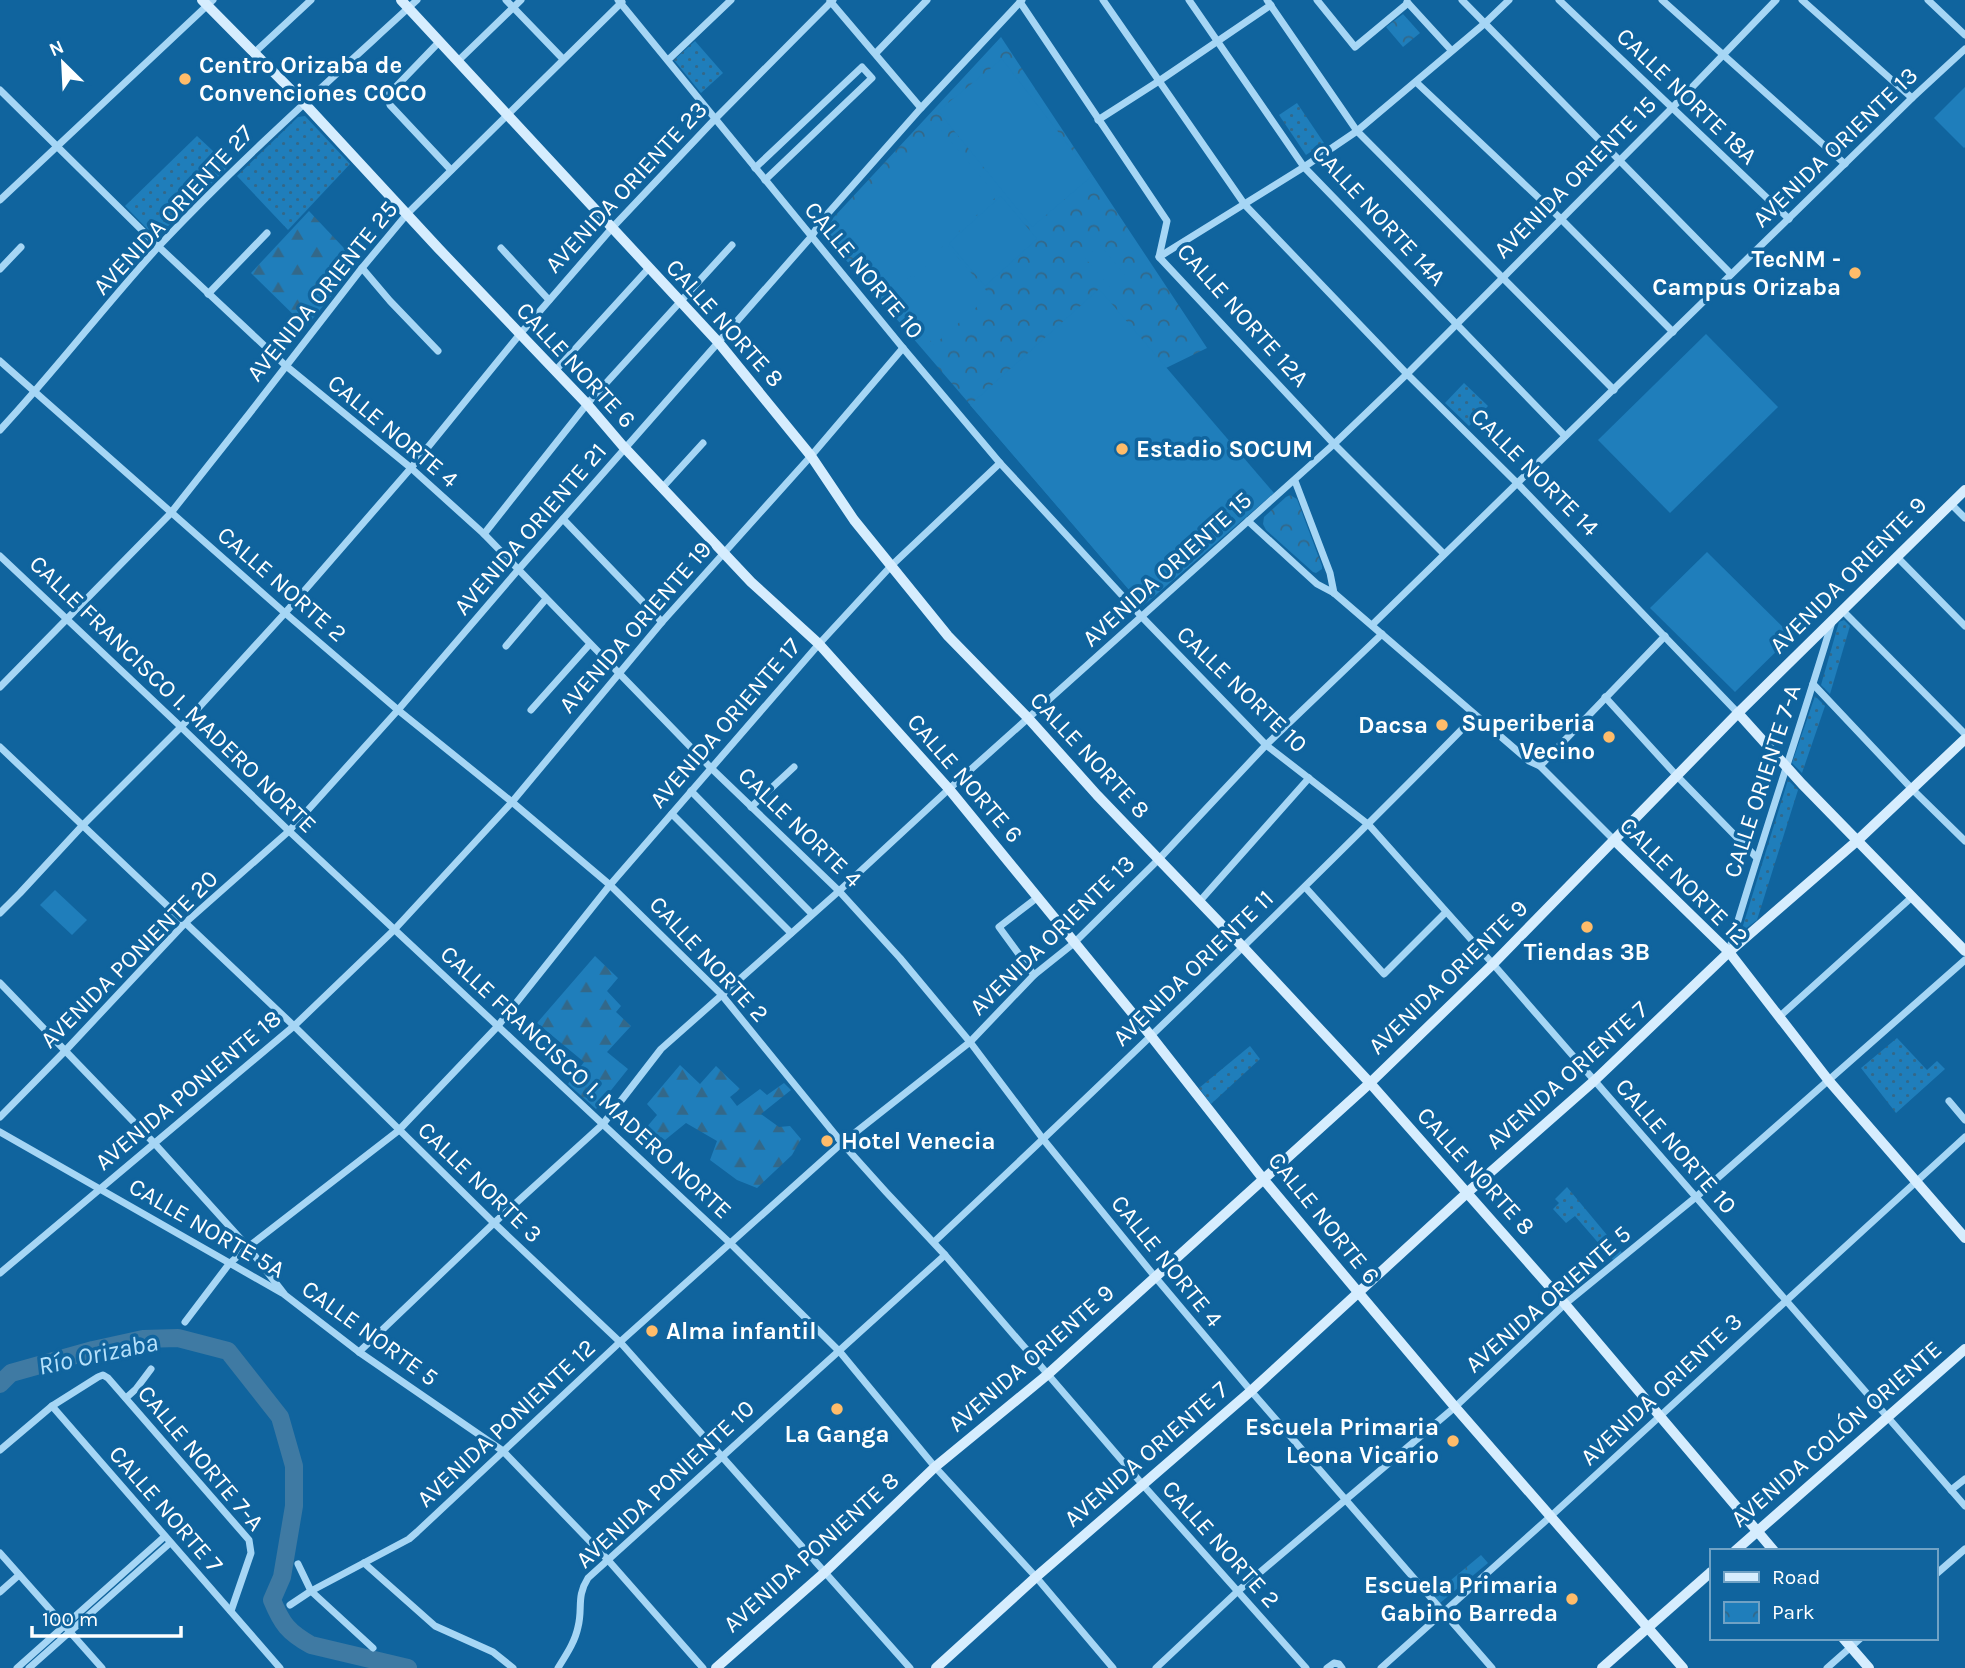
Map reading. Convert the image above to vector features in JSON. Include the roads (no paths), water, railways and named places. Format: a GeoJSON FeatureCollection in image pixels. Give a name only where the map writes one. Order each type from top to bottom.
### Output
{"type":"FeatureCollection","features":[{"type":"Feature","properties":{"kind":"street"},"geometry":{"type":"LineString","coordinates":[[254,54],[310,0]]}},
{"type":"Feature","properties":{"kind":"street"},"geometry":{"type":"LineString","coordinates":[[506,0],[563,60]]}},
{"type":"Feature","properties":{"kind":"street"},"geometry":{"type":"LineString","coordinates":[[458,61],[521,0]]}},
{"type":"Feature","properties":{"kind":"street"},"geometry":{"type":"LineString","coordinates":[[668,60],[731,0]]}},
{"type":"Feature","properties":{"kind":"street"},"geometry":{"type":"LineString","coordinates":[[876,53],[927,0]]}},
{"type":"Feature","properties":{"kind":"street","name":"CALLE NORTE 14"},"geometry":{"type":"LineString","coordinates":[[1103,0],[1245,205],[1665,636],[1965,951]]}},
{"type":"Feature","properties":{"kind":"street","name":"CALLE NORTE 14A"},"geometry":{"type":"LineString","coordinates":[[1189,0],[1304,167],[1564,436]]}},
{"type":"Feature","properties":{"kind":"street"},"geometry":{"type":"LineString","coordinates":[[1318,0],[1355,47],[1406,1],[1451,50]]}},
{"type":"Feature","properties":{"kind":"street"},"geometry":{"type":"LineString","coordinates":[[1462,0],[1731,274]]}},
{"type":"Feature","properties":{"kind":"street"},"geometry":{"type":"LineString","coordinates":[[1159,257],[1245,205],[1357,131],[1509,0]]}},
{"type":"Feature","properties":{"kind":"street","name":"CALLE NORTE 18A"},"geometry":{"type":"LineString","coordinates":[[1559,0],[1788,219]]}},
{"type":"Feature","properties":{"kind":"street"},"geometry":{"type":"LineString","coordinates":[[1662,0],[1845,164]]}},
{"type":"Feature","properties":{"kind":"street","name":"AVENIDA ORIENTE 15"},"geometry":{"type":"LineString","coordinates":[[359,1352],[494,1223],[603,1125],[661,1048],[1334,444],[1672,108],[1776,0]]}},
{"type":"Feature","properties":{"kind":"street"},"geometry":{"type":"LineString","coordinates":[[1802,0],[1912,98]]}},
{"type":"Feature","properties":{"kind":"street"},"geometry":{"type":"LineString","coordinates":[[1928,0],[1965,35]]}},
{"type":"Feature","properties":{"kind":"street","name":"CALLE NORTE 10"},"geometry":{"type":"LineString","coordinates":[[621,1],[811,237],[1000,463],[1141,617],[1266,745],[1368,825],[1493,964],[1965,1506]]}},
{"type":"Feature","properties":{"kind":"street","name":"AVENIDA ORIENTE 25"},"geometry":{"type":"LineString","coordinates":[[0,687],[170,514],[285,365],[407,214],[621,1]]}},
{"type":"Feature","properties":{"kind":"street"},"geometry":{"type":"LineString","coordinates":[[832,1],[921,108]]}},
{"type":"Feature","properties":{"kind":"street","name":"AVENIDA ORIENTE 23"},"geometry":{"type":"LineString","coordinates":[[0,913],[181,727],[285,613],[411,468],[520,334],[612,228],[715,118],[832,1]]}},
{"type":"Feature","properties":{"kind":"street","name":"AVENIDA ORIENTE 21"},"geometry":{"type":"LineString","coordinates":[[289,831],[719,343],[921,108],[1021,1]]}},
{"type":"Feature","properties":{"kind":"street","name":"CALLE NORTE 12A"},"geometry":{"type":"LineString","coordinates":[[1021,1],[1167,221],[1159,257],[1334,444],[1444,554]]}},
{"type":"Feature","properties":{"kind":"street"},"geometry":{"type":"LineString","coordinates":[[0,200],[207,2]]}},
{"type":"Feature","properties":{"kind":"street","name":"CALLE NORTE 6"},"geometry":{"type":"LineString","coordinates":[[207,2],[587,404],[751,582],[819,644],[949,789],[1357,1293],[1683,1668]]}},
{"type":"Feature","properties":{"kind":"street","name":"CALLE NORTE 8"},"geometry":{"type":"LineString","coordinates":[[409,3],[458,61],[719,343],[811,456],[854,520],[948,636],[1370,1083],[1565,1304],[1772,1549]]}},
{"type":"Feature","properties":{"kind":"street","name":"AVENIDA ORIENTE 27"},"geometry":{"type":"LineString","coordinates":[[0,430],[159,247],[239,164],[409,3]]}},
{"type":"Feature","properties":{"kind":"street"},"geometry":{"type":"LineString","coordinates":[[1098,120],[1217,42],[1269,3],[1357,131],[1614,390]]}},
{"type":"Feature","properties":{"kind":"street"},"geometry":{"type":"LineString","coordinates":[[440,41],[387,96],[390,105],[451,170]]}},
{"type":"Feature","properties":{"kind":"street","name":"AVENIDA ORIENTE 13"},"geometry":{"type":"LineString","coordinates":[[1372,625],[1965,49]]}},
{"type":"Feature","properties":{"kind":"street"},"geometry":{"type":"LineString","coordinates":[[755,168],[862,67],[872,78],[765,180]]}},
{"type":"Feature","properties":{"kind":"street"},"geometry":{"type":"LineString","coordinates":[[1416,82],[1560,218],[1673,332]]}},
{"type":"Feature","properties":{"kind":"street","name":"CALLE NORTE 4"},"geometry":{"type":"LineString","coordinates":[[0,90],[159,247],[285,365],[411,468],[484,534],[710,767],[839,891],[900,958],[970,1042],[1156,1278],[1492,1668]]}},
{"type":"Feature","properties":{"kind":"street"},"geometry":{"type":"LineString","coordinates":[[815,111],[826,122]]}},
{"type":"Feature","properties":{"kind":"street"},"geometry":{"type":"LineString","coordinates":[[208,294],[267,233]]}},
{"type":"Feature","properties":{"kind":"street"},"geometry":{"type":"LineString","coordinates":[[484,534],[587,404],[732,245]]}},
{"type":"Feature","properties":{"kind":"street"},"geometry":{"type":"LineString","coordinates":[[0,269],[21,247]]}},
{"type":"Feature","properties":{"kind":"street"},"geometry":{"type":"LineString","coordinates":[[501,248],[549,300]]}},
{"type":"Feature","properties":{"kind":"street"},"geometry":{"type":"LineString","coordinates":[[362,268],[438,351]]}},
{"type":"Feature","properties":{"kind":"street"},"geometry":{"type":"LineString","coordinates":[[555,370],[648,269]]}},
{"type":"Feature","properties":{"kind":"street","name":"AVENIDA ORIENTE 19"},"geometry":{"type":"LineString","coordinates":[[394,930],[512,802],[662,622],[811,456],[903,348]]}},
{"type":"Feature","properties":{"kind":"street","name":"CALLE NORTE 2"},"geometry":{"type":"LineString","coordinates":[[0,361],[285,613],[610,885],[721,994],[842,1143],[934,1242],[1143,1485],[1306,1668]]}},
{"type":"Feature","properties":{"kind":"street"},"geometry":{"type":"LineString","coordinates":[[662,488],[702,443]]}},
{"type":"Feature","properties":{"kind":"street","name":"AVENIDA ORIENTE 17"},"geometry":{"type":"LineString","coordinates":[[185,1322],[229,1264],[398,1131],[497,1027],[610,885],[819,644],[891,566],[1000,463]]}},
{"type":"Feature","properties":{"kind":"street"},"geometry":{"type":"LineString","coordinates":[[1295,481],[1331,573],[1334,593]]}},
{"type":"Feature","properties":{"kind":"street","name":"AVENIDA ORIENTE 9"},"geometry":{"type":"LineString","coordinates":[[935,1467],[1047,1375],[1370,1083],[1493,964],[1738,713],[1965,490]]}},
{"type":"Feature","properties":{"kind":"street"},"geometry":{"type":"LineString","coordinates":[[1951,504],[1965,518]]}},
{"type":"Feature","properties":{"kind":"street"},"geometry":{"type":"LineString","coordinates":[[564,519],[662,622]]}},
{"type":"Feature","properties":{"kind":"street","name":"CALLE NORTE 12"},"geometry":{"type":"LineString","coordinates":[[1248,521],[1317,584],[1334,593],[1475,716],[1539,766],[1729,952],[1829,1081],[1965,1238]]}},
{"type":"Feature","properties":{"kind":"street","name":"CALLE FRANCISCO I. MADERO NORTE"},"geometry":{"type":"LineString","coordinates":[[0,556],[497,1027],[730,1243],[840,1352],[935,1467],[1036,1577],[1113,1668]]}},
{"type":"Feature","properties":{"kind":"street"},"geometry":{"type":"LineString","coordinates":[[1897,557],[1965,626]]}},
{"type":"Feature","properties":{"kind":"street"},"geometry":{"type":"LineString","coordinates":[[1317,584],[1331,573]]}},
{"type":"Feature","properties":{"kind":"street"},"geometry":{"type":"LineString","coordinates":[[506,646],[546,599]]}},
{"type":"Feature","properties":{"kind":"street"},"geometry":{"type":"LineString","coordinates":[[1843,611],[1965,734]]}},
{"type":"Feature","properties":{"kind":"street","name":"CALLE ORIENTE 7-A"},"geometry":{"type":"LineString","coordinates":[[1729,952],[1756,858],[1833,621]]}},
{"type":"Feature","properties":{"kind":"street","name":"AVENIDA ORIENTE 13"},"geometry":{"type":"LineString","coordinates":[[730,1243],[842,1143],[970,1042],[1034,975],[1074,943],[1159,859],[1266,745],[1382,634]]}},
{"type":"Feature","properties":{"kind":"street"},"geometry":{"type":"LineString","coordinates":[[1539,766],[1665,636]]}},
{"type":"Feature","properties":{"kind":"street"},"geometry":{"type":"LineString","coordinates":[[531,710],[589,645]]}},
{"type":"Feature","properties":{"kind":"street"},"geometry":{"type":"LineString","coordinates":[[1813,684],[1965,841]]}},
{"type":"Feature","properties":{"kind":"street"},"geometry":{"type":"LineString","coordinates":[[1605,696],[1756,858]]}},
{"type":"Feature","properties":{"kind":"street","name":"AVENIDA ORIENTE 11"},"geometry":{"type":"LineString","coordinates":[[934,1242],[1305,887],[1475,716]]}},
{"type":"Feature","properties":{"kind":"street","name":"AVENIDA ORIENTE 7"},"geometry":{"type":"LineString","coordinates":[[936,1668],[1036,1577],[1251,1391],[1468,1192],[1594,1082],[1729,952],[1858,841],[1965,739]]}},
{"type":"Feature","properties":{"kind":"street","name":"CALLE NORTE 3"},"geometry":{"type":"LineString","coordinates":[[0,747],[294,1026],[398,1131],[620,1342],[910,1668]]}},
{"type":"Feature","properties":{"kind":"street"},"geometry":{"type":"LineString","coordinates":[[751,807],[794,767]]}},
{"type":"Feature","properties":{"kind":"street"},"geometry":{"type":"LineString","coordinates":[[1199,902],[1309,778]]}},
{"type":"Feature","properties":{"kind":"street"},"geometry":{"type":"LineString","coordinates":[[691,791],[812,914]]}},
{"type":"Feature","properties":{"kind":"street"},"geometry":{"type":"LineString","coordinates":[[671,814],[791,933]]}},
{"type":"Feature","properties":{"kind":"street","name":"AVENIDA PONIENTE 20"},"geometry":{"type":"LineString","coordinates":[[0,1117],[185,923],[289,831]]}},
{"type":"Feature","properties":{"kind":"street"},"geometry":{"type":"LineString","coordinates":[[1305,887],[1384,974],[1446,913]]}},
{"type":"Feature","properties":{"kind":"street"},"geometry":{"type":"LineString","coordinates":[[1779,1017],[1912,897]]}},
{"type":"Feature","properties":{"kind":"street"},"geometry":{"type":"LineString","coordinates":[[1034,975],[999,927],[1038,898]]}},
{"type":"Feature","properties":{"kind":"street","name":"AVENIDA PONIENTE 18"},"geometry":{"type":"LineString","coordinates":[[0,1273],[294,1026],[394,930]]}},
{"type":"Feature","properties":{"kind":"street","name":"AVENIDA ORIENTE 5"},"geometry":{"type":"LineString","coordinates":[[1156,1668],[1238,1591],[1455,1407],[1565,1304],[1696,1197],[1965,960]]}},
{"type":"Feature","properties":{"kind":"street","name":"CALLE NORTE 5"},"geometry":{"type":"LineString","coordinates":[[0,983],[155,1144],[248,1247],[285,1295],[359,1352],[503,1451],[608,1560],[703,1668]]}},
{"type":"Feature","properties":{"kind":"street"},"geometry":{"type":"LineString","coordinates":[[1949,1101],[1965,1121]]}},
{"type":"Feature","properties":{"kind":"street","name":"CALLE NORTE 5A"},"geometry":{"type":"LineString","coordinates":[[0,1132],[285,1295]]}},
{"type":"Feature","properties":{"kind":"street","name":"AVENIDA ORIENTE 3"},"geometry":{"type":"LineString","coordinates":[[1381,1668],[1551,1516],[1965,1136]]}},
{"type":"Feature","properties":{"kind":"street","name":"AVENIDA PONIENTE 12"},"geometry":{"type":"LineString","coordinates":[[290,1605],[409,1539],[730,1243]]}},
{"type":"Feature","properties":{"kind":"street"},"geometry":{"type":"LineString","coordinates":[[840,1352],[945,1255]]}},
{"type":"Feature","properties":{"kind":"street","name":"AVENIDA COLÓN ORIENTE"},"geometry":{"type":"LineString","coordinates":[[1737,1549],[1965,1349]]}},
{"type":"Feature","properties":{"kind":"street","name":"AVENIDA PONIENTE 10"},"geometry":{"type":"LineString","coordinates":[[558,1668],[578,1629],[579,1602],[588,1578],[840,1352]]}},
{"type":"Feature","properties":{"kind":"street"},"geometry":{"type":"LineString","coordinates":[[126,1398],[151,1369]]}},
{"type":"Feature","properties":{"kind":"street","name":"CALLE NORTE 7-A"},"geometry":{"type":"LineString","coordinates":[[52,1406],[103,1375],[126,1398],[249,1540],[251,1553],[231,1612]]}},
{"type":"Feature","properties":{"kind":"street"},"geometry":{"type":"LineString","coordinates":[[0,1450],[52,1406]]}},
{"type":"Feature","properties":{"kind":"street","name":"CALLE NORTE 7"},"geometry":{"type":"LineString","coordinates":[[52,1406],[280,1668]]}},
{"type":"Feature","properties":{"kind":"street","name":"AVENIDA PONIENTE 8"},"geometry":{"type":"LineString","coordinates":[[716,1668],[824,1573],[935,1467]]}},
{"type":"Feature","properties":{"kind":"street"},"geometry":{"type":"LineString","coordinates":[[1951,1490],[1965,1479]]}},
{"type":"Feature","properties":{"kind":"street"},"geometry":{"type":"LineString","coordinates":[[17,1668],[167,1540]]}},
{"type":"Feature","properties":{"kind":"street"},"geometry":{"type":"LineString","coordinates":[[1937,1573],[1965,1549]]}},
{"type":"Feature","properties":{"kind":"street"},"geometry":{"type":"LineString","coordinates":[[0,1553],[102,1668]]}},
{"type":"Feature","properties":{"kind":"street"},"geometry":{"type":"LineString","coordinates":[[364,1563],[435,1626],[493,1651],[513,1668]]}},
{"type":"Feature","properties":{"kind":"street"},"geometry":{"type":"LineString","coordinates":[[298,1564],[312,1591],[373,1648]]}},
{"type":"Feature","properties":{"kind":"street"},"geometry":{"type":"LineString","coordinates":[[1602,1668],[1710,1573]]}},
{"type":"Feature","properties":{"kind":"street"},"geometry":{"type":"LineString","coordinates":[[0,1592],[19,1575]]}},
{"type":"Feature","properties":{"kind":"street"},"geometry":{"type":"LineString","coordinates":[[29,1668],[67,1628]]}},
{"type":"Feature","properties":{"kind":"street"},"geometry":{"type":"LineString","coordinates":[[1827,1668],[1847,1643],[1869,1668]]}},
{"type":"Feature","properties":{"kind":"street"},"geometry":{"type":"LineString","coordinates":[[1327,1668],[1334,1663],[1342,1668]]}},
{"type":"Feature","properties":{"kind":"waterway","name":"Río Orizaba"},"geometry":{"type":"LineString","coordinates":[[0,1384],[11,1373],[143,1339],[178,1338],[228,1351],[280,1417],[294,1466],[294,1506],[282,1577],[272,1600],[279,1615],[291,1631],[311,1645],[408,1668]]}},
{"type":"Feature","properties":{"kind":"place","name":"Centro Orizaba de Convenciones COCO"},"geometry":{"type":"Point","coordinates":[185,79]}},
{"type":"Feature","properties":{"kind":"place","name":"TecNM - Campus Orizaba"},"geometry":{"type":"Point","coordinates":[1855,273]}},
{"type":"Feature","properties":{"kind":"place","name":"Estadio SOCUM"},"geometry":{"type":"Point","coordinates":[1122,449]}},
{"type":"Feature","properties":{"kind":"place","name":"Dacsa"},"geometry":{"type":"Point","coordinates":[1442,725]}},
{"type":"Feature","properties":{"kind":"place","name":"Superiberia Vecino"},"geometry":{"type":"Point","coordinates":[1609,737]}},
{"type":"Feature","properties":{"kind":"place","name":"Tiendas 3B"},"geometry":{"type":"Point","coordinates":[1587,927]}},
{"type":"Feature","properties":{"kind":"place","name":"Hotel Venecia"},"geometry":{"type":"Point","coordinates":[827,1141]}},
{"type":"Feature","properties":{"kind":"place","name":"Alma infantil"},"geometry":{"type":"Point","coordinates":[652,1331]}},
{"type":"Feature","properties":{"kind":"place","name":"La Ganga"},"geometry":{"type":"Point","coordinates":[837,1409]}},
{"type":"Feature","properties":{"kind":"place","name":"Escuela Primaria Leona Vicario"},"geometry":{"type":"Point","coordinates":[1453,1441]}},
{"type":"Feature","properties":{"kind":"place","name":"Escuela Primaria Gabino Barreda"},"geometry":{"type":"Point","coordinates":[1572,1599]}}]}
